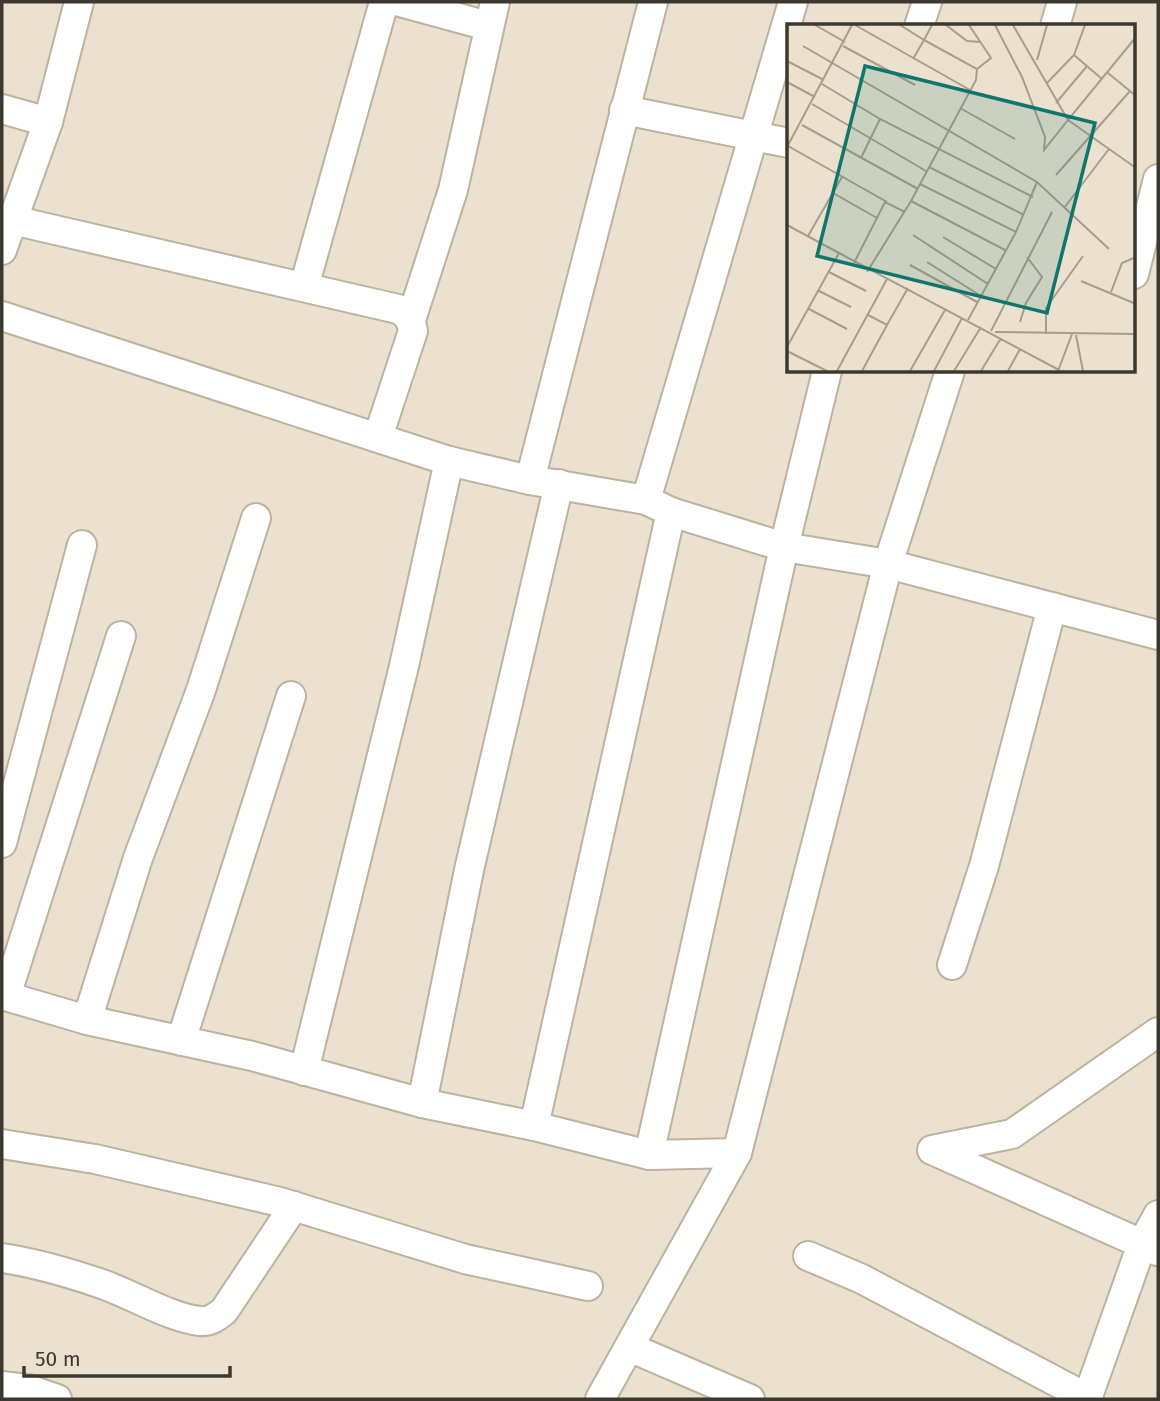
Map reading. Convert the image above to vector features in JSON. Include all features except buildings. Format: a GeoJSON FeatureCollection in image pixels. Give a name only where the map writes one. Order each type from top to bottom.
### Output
{"type":"FeatureCollection","features":[{"type":"Feature","properties":{"kind":"street"},"geometry":{"type":"LineString","coordinates":[[2,250],[48,121],[79,2]]}},
{"type":"Feature","properties":{"kind":"street"},"geometry":{"type":"LineString","coordinates":[[304,288],[384,2]]}},
{"type":"Feature","properties":{"kind":"street"},"geometry":{"type":"LineString","coordinates":[[400,2],[491,14],[453,190],[411,320]]}},
{"type":"Feature","properties":{"kind":"street"},"geometry":{"type":"LineString","coordinates":[[530,480],[653,2]]}},
{"type":"Feature","properties":{"kind":"street"},"geometry":{"type":"LineString","coordinates":[[534,1126],[659,506],[755,136],[793,2]]}},
{"type":"Feature","properties":{"kind":"street"},"geometry":{"type":"LineString","coordinates":[[920,24],[926,2]]}},
{"type":"Feature","properties":{"kind":"street"},"geometry":{"type":"LineString","coordinates":[[1056,24],[1062,2]]}},
{"type":"Feature","properties":{"kind":"street"},"geometry":{"type":"LineString","coordinates":[[2,109],[48,121]]}},
{"type":"Feature","properties":{"kind":"street"},"geometry":{"type":"LineString","coordinates":[[624,110],[787,143]]}},
{"type":"Feature","properties":{"kind":"street"},"geometry":{"type":"LineString","coordinates":[[1136,266],[1158,179]]}},
{"type":"Feature","properties":{"kind":"street"},"geometry":{"type":"LineString","coordinates":[[12,220],[406,313],[414,331],[377,438]]}},
{"type":"Feature","properties":{"kind":"street"},"geometry":{"type":"LineString","coordinates":[[2,316],[449,461],[659,506],[784,547],[888,564],[1158,635]]}},
{"type":"Feature","properties":{"kind":"street"},"geometry":{"type":"LineString","coordinates":[[649,1156],[784,547],[827,373]]}},
{"type":"Feature","properties":{"kind":"street"},"geometry":{"type":"LineString","coordinates":[[600,1399],[737,1153],[888,564],[949,373]]}},
{"type":"Feature","properties":{"kind":"street"},"geometry":{"type":"LineString","coordinates":[[304,1071],[404,666],[449,461]]}},
{"type":"Feature","properties":{"kind":"street"},"geometry":{"type":"LineString","coordinates":[[422,1102],[470,870],[559,484]]}},
{"type":"Feature","properties":{"kind":"street"},"geometry":{"type":"LineString","coordinates":[[87,1020],[138,858],[201,690],[256,518]]}},
{"type":"Feature","properties":{"kind":"street"},"geometry":{"type":"LineString","coordinates":[[2,843],[82,545]]}},
{"type":"Feature","properties":{"kind":"street"},"geometry":{"type":"LineString","coordinates":[[952,965],[984,866],[1052,607]]}},
{"type":"Feature","properties":{"kind":"street"},"geometry":{"type":"LineString","coordinates":[[121,636],[4,995],[87,1020],[422,1102],[534,1126],[649,1156],[737,1153]]}},
{"type":"Feature","properties":{"kind":"street"},"geometry":{"type":"LineString","coordinates":[[181,1041],[291,696]]}},
{"type":"Feature","properties":{"kind":"street"},"geometry":{"type":"LineString","coordinates":[[1150,1248],[932,1150],[1012,1134],[1158,1032]]}},
{"type":"Feature","properties":{"kind":"street"},"geometry":{"type":"LineString","coordinates":[[2,1144],[95,1159],[294,1206],[465,1259],[588,1286]]}},
{"type":"Feature","properties":{"kind":"street"},"geometry":{"type":"LineString","coordinates":[[2,1258],[31,1262],[102,1284],[184,1318],[202,1321],[215,1319],[224,1311],[294,1206]]}},
{"type":"Feature","properties":{"kind":"street"},"geometry":{"type":"LineString","coordinates":[[808,1256],[862,1279],[1088,1399],[1150,1248],[1158,1215]]}},
{"type":"Feature","properties":{"kind":"street"},"geometry":{"type":"LineString","coordinates":[[629,1347],[750,1399]]}},
{"type":"Feature","properties":{"kind":"street"},"geometry":{"type":"LineString","coordinates":[[2,1386],[28,1389],[57,1399]]}}]}
